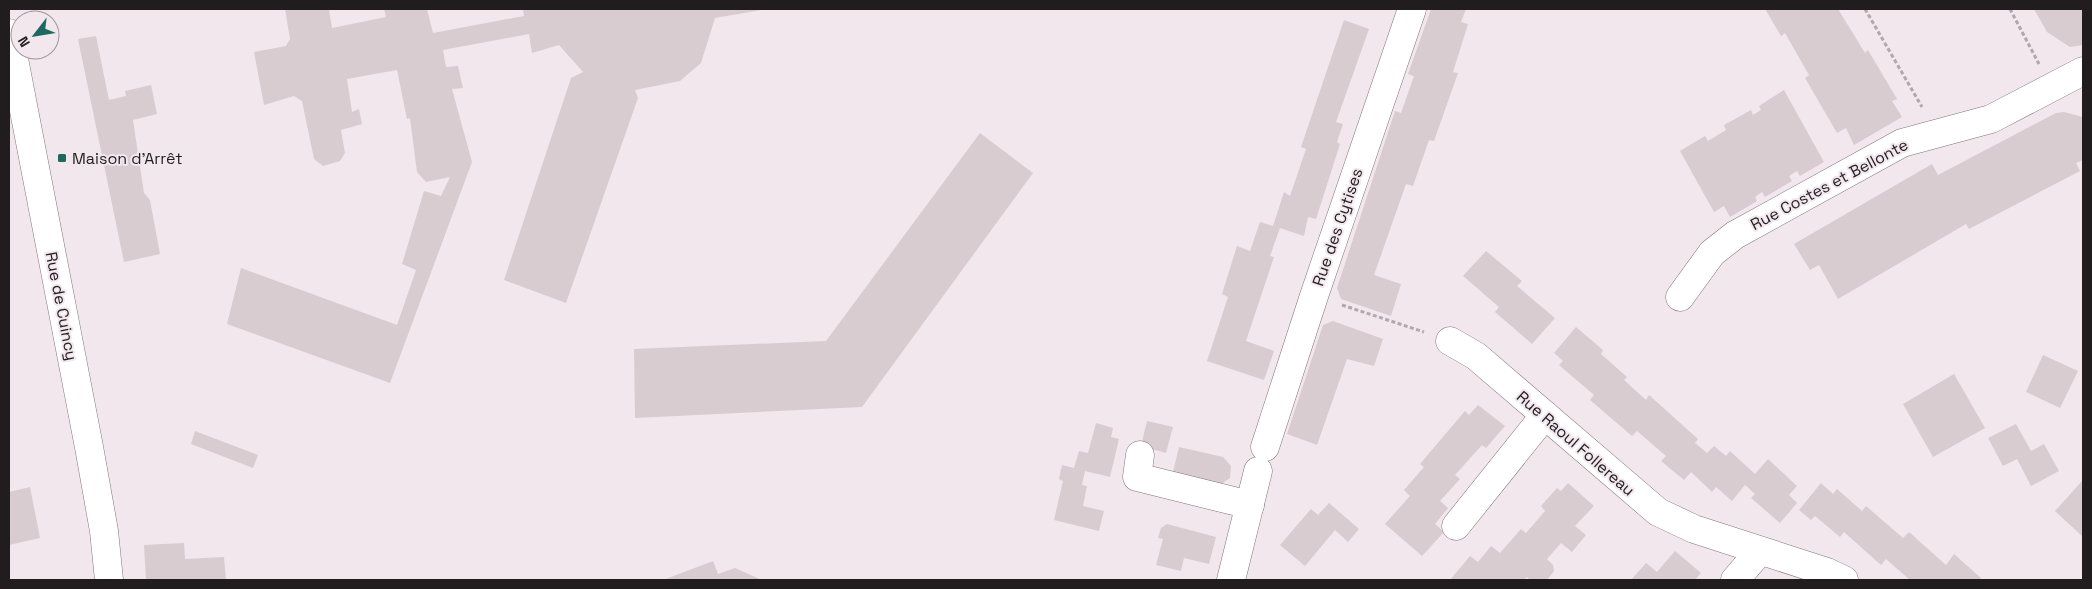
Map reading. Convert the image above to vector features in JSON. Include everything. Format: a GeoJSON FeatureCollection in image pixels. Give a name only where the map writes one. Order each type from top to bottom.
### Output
{"type":"FeatureCollection","features":[{"type":"Feature","properties":{"kind":"street","name":"Rue des Cytises"},"geometry":{"type":"LineString","coordinates":[[1231,580],[1262,459],[1314,296],[1412,9]]}},
{"type":"Feature","properties":{"kind":"street","name":"Rue de Cuincy"},"geometry":{"type":"LineString","coordinates":[[9,33],[91,456],[104,531],[109,580]]}},
{"type":"Feature","properties":{"kind":"street","name":"Rue Costes et Bellonte"},"geometry":{"type":"LineString","coordinates":[[1680,297],[1712,253],[1724,242],[1902,143],[1936,132],[1991,119],[2083,71]]}},
{"type":"Feature","properties":{"kind":"street","name":"Rue Raoul Follereau"},"geometry":{"type":"LineString","coordinates":[[1450,341],[1476,356],[1658,512],[1694,529],[1827,572],[1844,580]]}},
{"type":"Feature","properties":{"kind":"street"},"geometry":{"type":"LineString","coordinates":[[1456,526],[1545,415]]}},
{"type":"Feature","properties":{"kind":"street"},"geometry":{"type":"LineString","coordinates":[[1140,455],[1137,477],[1250,505]]}},
{"type":"Feature","properties":{"kind":"street"},"geometry":{"type":"LineString","coordinates":[[1735,580],[1760,551]]}},
{"type":"Feature","properties":{"kind":"path"},"geometry":{"type":"LineString","coordinates":[[1865,9],[1936,132]]}},
{"type":"Feature","properties":{"kind":"path"},"geometry":{"type":"LineString","coordinates":[[2010,9],[2041,68],[2049,90]]}},
{"type":"Feature","properties":{"kind":"path"},"geometry":{"type":"LineString","coordinates":[[1314,296],[1450,341]]}},
{"type":"Feature","properties":{"kind":"building"},"geometry":{"type":"Polygon","coordinates":[[[285,9],[329,9],[332,28],[386,17],[384,9],[427,9],[433,33],[524,16],[523,9],[761,10],[715,18],[701,63],[680,81],[635,90],[638,98],[566,303],[504,280],[571,78],[583,72],[559,45],[532,53],[529,34],[443,50],[446,67],[458,66],[463,88],[452,89],[472,162],[390,383],[227,324],[241,268],[397,325],[416,270],[402,264],[424,191],[441,196],[450,177],[426,182],[417,172],[410,118],[407,119],[397,70],[347,79],[352,112],[359,109],[362,124],[341,130],[345,153],[340,161],[323,166],[314,159],[302,101],[294,96],[264,105],[254,52],[286,46],[290,39],[285,9]]]}},
{"type":"Feature","properties":{"kind":"building"},"geometry":{"type":"Polygon","coordinates":[[[1431,9],[1466,9],[1461,22],[1468,24],[1453,72],[1458,73],[1434,141],[1429,140],[1413,186],[1406,184],[1374,275],[1401,284],[1391,316],[1341,299],[1337,288],[1395,111],[1401,113],[1414,76],[1408,74],[1431,9]]]}},
{"type":"Feature","properties":{"kind":"building"},"geometry":{"type":"Polygon","coordinates":[[[1765,9],[1838,9],[1865,53],[1868,50],[1897,99],[1892,101],[1902,117],[1854,145],[1846,128],[1837,133],[1805,78],[1809,75],[1785,33],[1781,36],[1765,9]]]}},
{"type":"Feature","properties":{"kind":"building"},"geometry":{"type":"Polygon","coordinates":[[[2034,9],[2083,9],[2083,45],[2070,47],[2047,32],[2034,9]]]}},
{"type":"Feature","properties":{"kind":"building"},"geometry":{"type":"Polygon","coordinates":[[[1344,20],[1369,29],[1336,122],[1343,124],[1337,142],[1340,144],[1316,219],[1308,217],[1304,236],[1280,228],[1270,256],[1274,257],[1246,341],[1274,351],[1264,380],[1207,361],[1228,297],[1222,294],[1237,246],[1250,251],[1260,222],[1273,226],[1284,192],[1290,196],[1306,149],[1301,147],[1344,20]]]}},
{"type":"Feature","properties":{"kind":"building"},"geometry":{"type":"Polygon","coordinates":[[[96,36],[109,100],[126,96],[125,91],[151,85],[157,114],[133,120],[144,193],[150,200],[160,254],[124,262],[78,39],[96,36]]]}},
{"type":"Feature","properties":{"kind":"building"},"geometry":{"type":"Polygon","coordinates":[[[1784,90],[1824,162],[1800,176],[1797,171],[1789,176],[1792,181],[1765,197],[1762,192],[1755,197],[1757,201],[1730,217],[1724,206],[1714,212],[1680,151],[1705,136],[1708,141],[1726,130],[1724,125],[1751,110],[1753,115],[1761,110],[1759,106],[1784,90]]]}},
{"type":"Feature","properties":{"kind":"building"},"geometry":{"type":"Polygon","coordinates":[[[2064,112],[2083,117],[2083,160],[2076,163],[2080,171],[1969,229],[1966,224],[1838,299],[1819,265],[1810,270],[1794,244],[1932,164],[1938,175],[2056,113],[2064,112]]]}},
{"type":"Feature","properties":{"kind":"building"},"geometry":{"type":"Polygon","coordinates":[[[980,133],[1033,173],[862,407],[635,418],[634,349],[826,341],[980,133]]]}},
{"type":"Feature","properties":{"kind":"building"},"geometry":{"type":"Polygon","coordinates":[[[1486,251],[1522,281],[1517,286],[1555,318],[1532,344],[1495,312],[1499,307],[1463,276],[1486,251]]]}},
{"type":"Feature","properties":{"kind":"building"},"geometry":{"type":"Polygon","coordinates":[[[1333,321],[1383,339],[1374,366],[1347,359],[1317,445],[1287,434],[1323,325],[1333,321]]]}},
{"type":"Feature","properties":{"kind":"building"},"geometry":{"type":"Polygon","coordinates":[[[1576,327],[1603,350],[1601,354],[1627,377],[1624,380],[1646,400],[1649,395],[1698,439],[1695,443],[1707,453],[1714,446],[1726,456],[1730,451],[1755,474],[1768,459],[1797,486],[1789,495],[1797,503],[1780,523],[1751,498],[1755,494],[1745,485],[1732,501],[1716,487],[1712,492],[1691,472],[1684,480],[1661,461],[1666,456],[1637,431],[1632,436],[1590,400],[1594,395],[1559,365],[1563,361],[1554,353],[1576,327]]]}},
{"type":"Feature","properties":{"kind":"building"},"geometry":{"type":"Polygon","coordinates":[[[2043,355],[2078,371],[2060,408],[2026,392],[2043,355]]]}},
{"type":"Feature","properties":{"kind":"building"},"geometry":{"type":"Polygon","coordinates":[[[1954,374],[1985,428],[1933,457],[1903,404],[1954,374]]]}},
{"type":"Feature","properties":{"kind":"building"},"geometry":{"type":"Polygon","coordinates":[[[1478,405],[1505,426],[1486,448],[1482,445],[1455,475],[1460,479],[1440,501],[1448,508],[1435,524],[1444,532],[1422,556],[1385,524],[1410,496],[1404,490],[1424,467],[1420,464],[1465,411],[1469,415],[1478,405]]]}},
{"type":"Feature","properties":{"kind":"building"},"geometry":{"type":"Polygon","coordinates":[[[1147,421],[1173,427],[1166,453],[1141,446],[1147,421]]]}},
{"type":"Feature","properties":{"kind":"building"},"geometry":{"type":"Polygon","coordinates":[[[1096,423],[1113,428],[1111,437],[1119,439],[1110,477],[1085,471],[1082,485],[1087,486],[1083,506],[1104,511],[1099,531],[1054,520],[1063,481],[1059,479],[1062,465],[1074,468],[1079,451],[1088,453],[1096,423]]]}},
{"type":"Feature","properties":{"kind":"building"},"geometry":{"type":"Polygon","coordinates":[[[2016,424],[2031,451],[2044,444],[2059,471],[2031,486],[2017,459],[2003,466],[1988,438],[2016,424]]]}},
{"type":"Feature","properties":{"kind":"building"},"geometry":{"type":"Polygon","coordinates":[[[195,431],[258,455],[253,468],[191,444],[195,431]]]}},
{"type":"Feature","properties":{"kind":"building"},"geometry":{"type":"Polygon","coordinates":[[[1179,447],[1223,457],[1231,466],[1230,478],[1218,486],[1172,476],[1179,447]]]}},
{"type":"Feature","properties":{"kind":"building"},"geometry":{"type":"Polygon","coordinates":[[[2083,480],[2083,537],[2055,511],[2083,480]]]}},
{"type":"Feature","properties":{"kind":"building"},"geometry":{"type":"Polygon","coordinates":[[[1568,483],[1594,506],[1575,526],[1586,535],[1572,552],[1561,543],[1547,559],[1553,565],[1554,571],[1547,580],[1530,580],[1527,577],[1524,580],[1450,580],[1470,556],[1478,562],[1491,546],[1500,553],[1521,529],[1526,533],[1545,511],[1541,506],[1557,488],[1561,491],[1568,483]]]}},
{"type":"Feature","properties":{"kind":"building"},"geometry":{"type":"Polygon","coordinates":[[[1821,483],[1833,494],[1837,489],[1862,511],[1866,506],[1903,538],[1909,532],[1946,565],[1954,554],[1981,578],[1979,580],[1910,580],[1886,559],[1881,565],[1844,532],[1840,537],[1815,516],[1811,520],[1799,510],[1821,483]]]}},
{"type":"Feature","properties":{"kind":"building"},"geometry":{"type":"Polygon","coordinates":[[[30,487],[40,538],[9,545],[9,492],[30,487]]]}},
{"type":"Feature","properties":{"kind":"building"},"geometry":{"type":"Polygon","coordinates":[[[1329,503],[1359,529],[1348,542],[1335,530],[1305,566],[1280,545],[1311,509],[1318,515],[1329,503]]]}},
{"type":"Feature","properties":{"kind":"building"},"geometry":{"type":"Polygon","coordinates":[[[1167,524],[1216,537],[1209,564],[1184,558],[1181,571],[1156,565],[1163,539],[1158,538],[1161,528],[1167,524]]]}},
{"type":"Feature","properties":{"kind":"building"},"geometry":{"type":"Polygon","coordinates":[[[184,543],[185,559],[224,557],[226,580],[146,580],[144,545],[184,543]]]}},
{"type":"Feature","properties":{"kind":"building"},"geometry":{"type":"Polygon","coordinates":[[[1675,551],[1701,573],[1695,580],[1631,580],[1646,563],[1657,572],[1675,551]]]}},
{"type":"Feature","properties":{"kind":"building"},"geometry":{"type":"Polygon","coordinates":[[[713,561],[718,574],[735,568],[762,580],[663,580],[713,561]]]}},
{"type":"Feature","properties":{"kind":"place","name":"Maison d'Arrêt"},"geometry":{"type":"Point","coordinates":[62,158]}}]}
